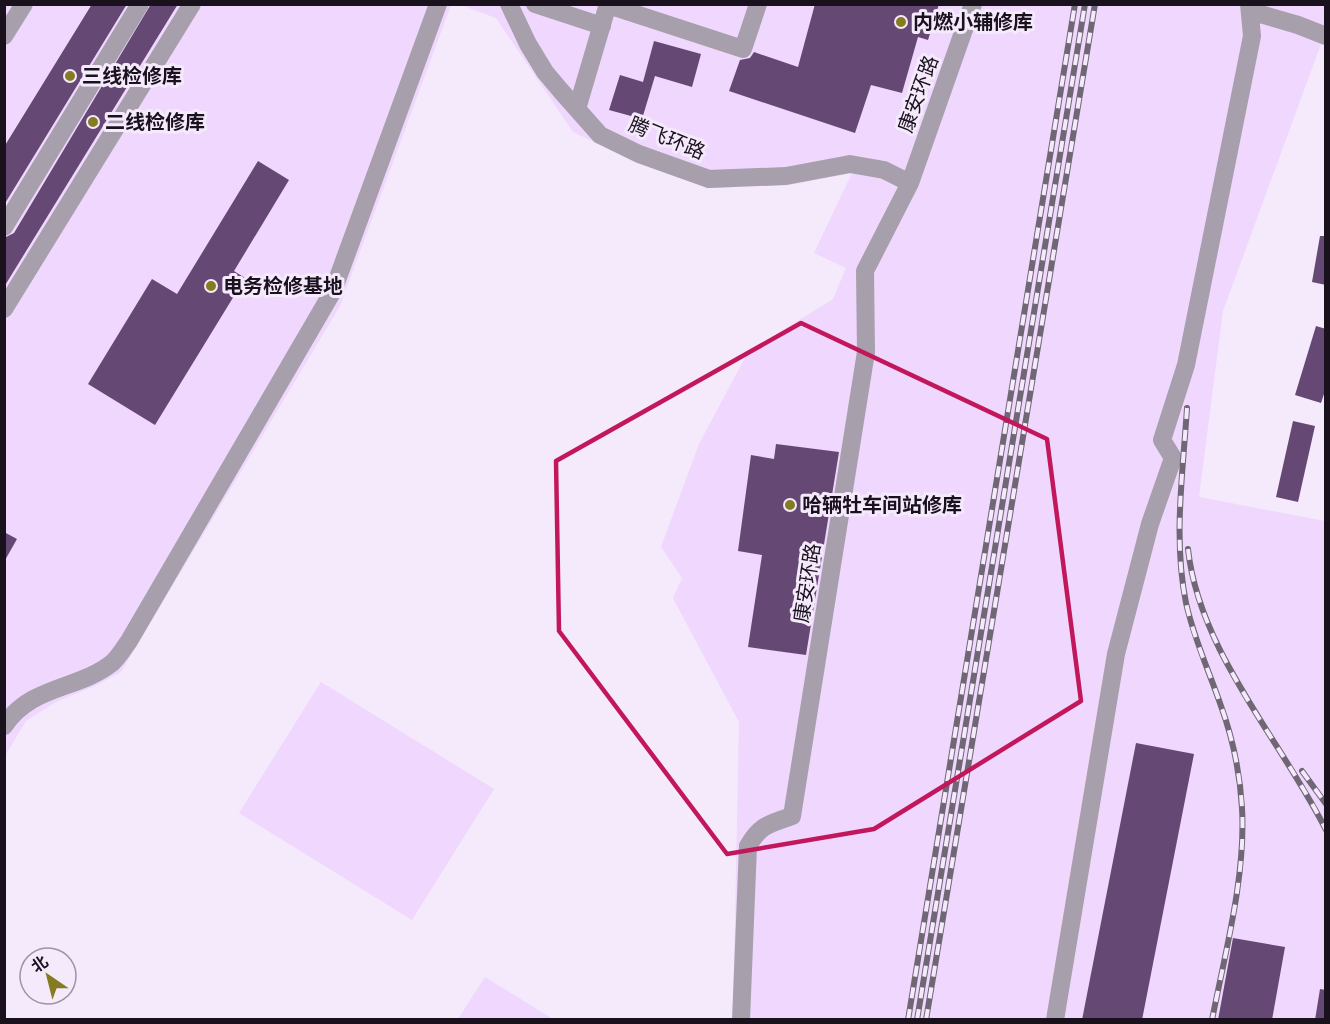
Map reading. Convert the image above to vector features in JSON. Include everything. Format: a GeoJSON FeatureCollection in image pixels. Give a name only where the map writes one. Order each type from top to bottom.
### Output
{"type":"FeatureCollection","features":[{"type":"Feature","properties":{"kind":"lane"},"geometry":{"type":"LineString","coordinates":[[4,36],[24,4]]}},
{"type":"Feature","properties":{"kind":"lane"},"geometry":{"type":"LineString","coordinates":[[4,226],[140,4]]}},
{"type":"Feature","properties":{"kind":"lane"},"geometry":{"type":"LineString","coordinates":[[4,309],[192,4]]}},
{"type":"Feature","properties":{"kind":"lane"},"geometry":{"type":"LineString","coordinates":[[4,726],[28,702],[50,690],[83,679],[112,663],[129,641],[333,291],[438,4]]}},
{"type":"Feature","properties":{"kind":"lane","name":"腾飞环路"},"geometry":{"type":"LineString","coordinates":[[509,4],[528,44],[545,72],[577,109],[600,135],[639,154],[709,179],[786,176],[850,164],[884,170],[910,183]]}},
{"type":"Feature","properties":{"kind":"lane"},"geometry":{"type":"LineString","coordinates":[[535,4],[602,26]]}},
{"type":"Feature","properties":{"kind":"lane"},"geometry":{"type":"LineString","coordinates":[[577,109],[608,5],[743,49],[758,4]]}},
{"type":"Feature","properties":{"kind":"lane","name":"康安环路"},"geometry":{"type":"LineString","coordinates":[[741,1020],[748,846],[754,835],[764,826],[792,816],[866,352],[865,271],[910,183],[973,4]]}},
{"type":"Feature","properties":{"kind":"lane"},"geometry":{"type":"LineString","coordinates":[[1055,1020],[1116,654],[1150,524],[1173,458],[1162,440],[1186,365],[1251,36],[1250,8],[1326,36]]}},
{"type":"Feature","properties":{"kind":"highlighted area"},"geometry":{"type":"Polygon","coordinates":[[[801,323],[1047,439],[1081,701],[874,829],[727,854],[559,631],[556,461],[801,323]]]}},
{"type":"Feature","properties":{"kind":"shaded area"},"geometry":{"type":"Polygon","coordinates":[[[5,5],[451,5],[340,306],[121,672],[95,686],[56,702],[26,721],[5,756],[5,5]]]}},
{"type":"Feature","properties":{"kind":"shaded area"},"geometry":{"type":"Polygon","coordinates":[[[461,5],[1325,5],[1325,23],[1321,44],[1223,311],[1199,497],[1325,521],[1325,1019],[733,1019],[739,722],[673,598],[682,578],[661,547],[699,444],[748,352],[833,299],[846,268],[814,253],[852,173],[789,185],[711,188],[629,158],[573,132],[496,18],[461,5]]]}},
{"type":"Feature","properties":{"kind":"shaded area"},"geometry":{"type":"Polygon","coordinates":[[[321,682],[494,789],[412,920],[239,813],[321,682]]]}},
{"type":"Feature","properties":{"kind":"shaded area"},"geometry":{"type":"Polygon","coordinates":[[[485,977],[553,1019],[458,1019],[485,977]]]}},
{"type":"Feature","properties":{"kind":"building","name":"三线检修库"},"geometry":{"type":"Polygon","coordinates":[[[92,4],[127,4],[4,205],[4,147],[92,4]]]}},
{"type":"Feature","properties":{"kind":"building","name":"二线检修库"},"geometry":{"type":"Polygon","coordinates":[[[151,4],[178,4],[4,287],[4,238],[14,233],[151,4]]]}},
{"type":"Feature","properties":{"kind":"building"},"geometry":{"type":"Polygon","coordinates":[[[815,4],[939,4],[928,40],[918,37],[902,93],[871,85],[855,133],[729,91],[740,60],[750,58],[754,52],[798,67],[815,4]]]}},
{"type":"Feature","properties":{"kind":"building"},"geometry":{"type":"Polygon","coordinates":[[[654,41],[701,54],[692,87],[655,76],[642,119],[609,110],[620,75],[643,82],[654,41]]]}},
{"type":"Feature","properties":{"kind":"building","name":"电务检修基地"},"geometry":{"type":"Polygon","coordinates":[[[258,161],[289,180],[234,271],[245,278],[155,425],[88,384],[152,279],[177,294],[258,161]]]}},
{"type":"Feature","properties":{"kind":"building"},"geometry":{"type":"Polygon","coordinates":[[[1320,236],[1326,236],[1326,285],[1312,282],[1320,236]]]}},
{"type":"Feature","properties":{"kind":"building"},"geometry":{"type":"Polygon","coordinates":[[[1316,326],[1326,329],[1326,388],[1321,403],[1295,395],[1316,326]]]}},
{"type":"Feature","properties":{"kind":"building"},"geometry":{"type":"Polygon","coordinates":[[[1293,421],[1315,426],[1298,502],[1276,497],[1293,421]]]}},
{"type":"Feature","properties":{"kind":"building","name":"哈辆牡车间站修库"},"geometry":{"type":"Polygon","coordinates":[[[776,444],[839,452],[806,655],[748,647],[762,555],[738,551],[751,455],[774,459],[776,444]]]}},
{"type":"Feature","properties":{"kind":"building"},"geometry":{"type":"Polygon","coordinates":[[[4,532],[17,539],[4,562],[4,532]]]}},
{"type":"Feature","properties":{"kind":"building"},"geometry":{"type":"Polygon","coordinates":[[[1136,743],[1194,754],[1142,1020],[1082,1020],[1136,743]]]}},
{"type":"Feature","properties":{"kind":"building"},"geometry":{"type":"Polygon","coordinates":[[[1233,938],[1285,947],[1272,1020],[1218,1020],[1233,938]]]}},
{"type":"Feature","properties":{"kind":"building"},"geometry":{"type":"Polygon","coordinates":[[[1320,989],[1326,990],[1326,1020],[1315,1020],[1320,989]]]}},
{"type":"Feature","properties":{"kind":"railway"},"geometry":{"type":"LineString","coordinates":[[908,1020],[1075,4]]}},
{"type":"Feature","properties":{"kind":"railway"},"geometry":{"type":"LineString","coordinates":[[917,1020],[1085,4]]}},
{"type":"Feature","properties":{"kind":"railway"},"geometry":{"type":"LineString","coordinates":[[926,1020],[1095,4]]}},
{"type":"Feature","properties":{"kind":"railway"},"geometry":{"type":"LineString","coordinates":[[1187,408],[1180,506],[1182,579],[1193,629],[1232,744],[1238,769],[1242,808],[1238,887],[1212,1020]]}},
{"type":"Feature","properties":{"kind":"railway"},"geometry":{"type":"LineString","coordinates":[[1188,549],[1195,587],[1208,623],[1225,659],[1326,830]]}},
{"type":"Feature","properties":{"kind":"railway"},"geometry":{"type":"LineString","coordinates":[[1302,771],[1326,804]]}},
{"type":"Feature","properties":{"kind":"place","name":"内燃小辅修库"},"geometry":{"type":"Point","coordinates":[901,22]}},
{"type":"Feature","properties":{"kind":"place","name":"三线检修库"},"geometry":{"type":"Point","coordinates":[70,76]}},
{"type":"Feature","properties":{"kind":"place","name":"二线检修库"},"geometry":{"type":"Point","coordinates":[93,122]}},
{"type":"Feature","properties":{"kind":"place","name":"电务检修基地"},"geometry":{"type":"Point","coordinates":[211,286]}},
{"type":"Feature","properties":{"kind":"place","name":"哈辆牡车间站修库"},"geometry":{"type":"Point","coordinates":[790,505]}}]}
